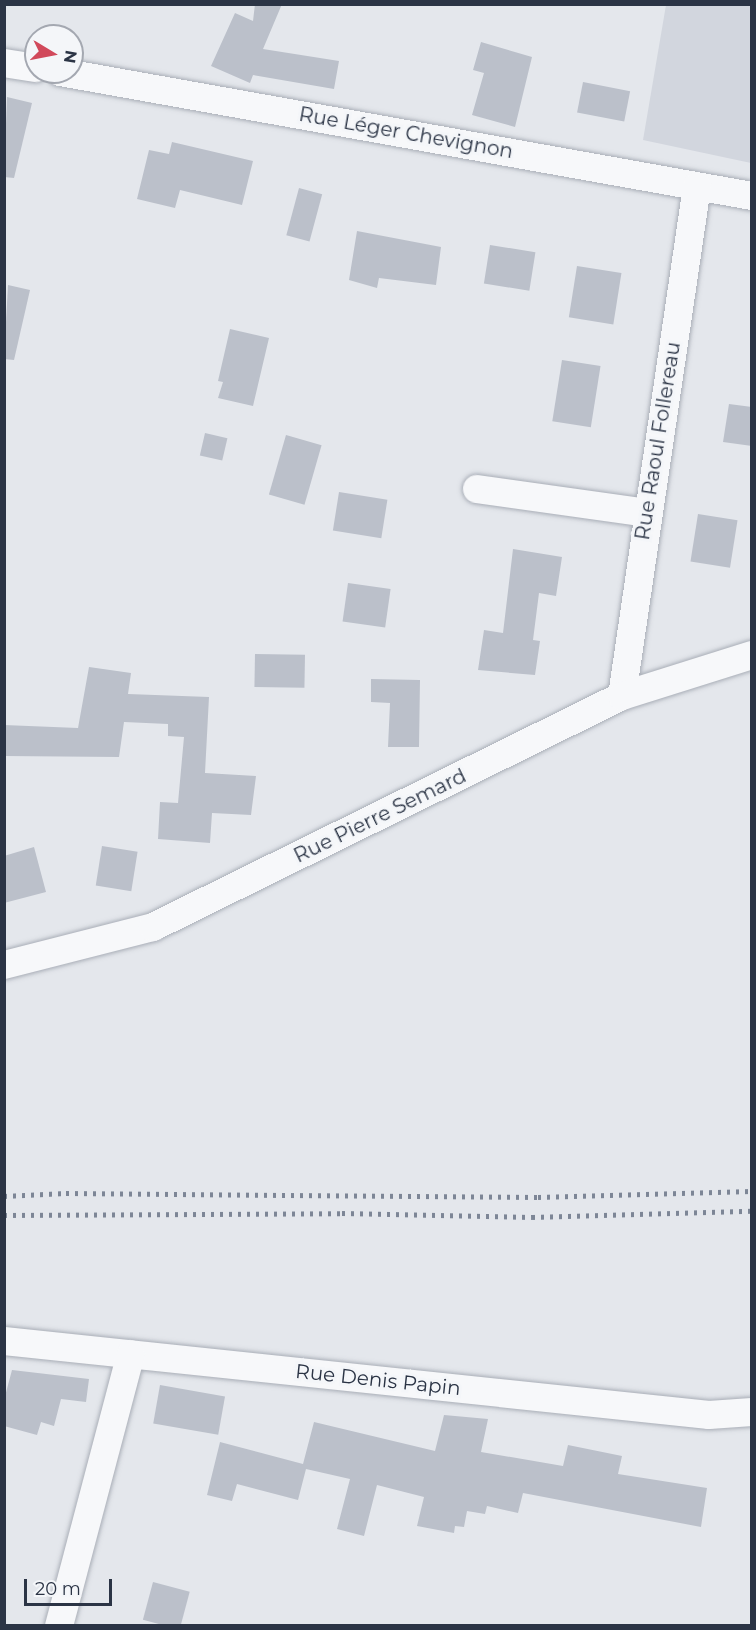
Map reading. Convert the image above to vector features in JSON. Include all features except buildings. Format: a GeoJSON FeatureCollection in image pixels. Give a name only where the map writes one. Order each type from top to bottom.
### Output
{"type":"FeatureCollection","features":[{"type":"Feature","properties":{"kind":"street"},"geometry":{"type":"LineString","coordinates":[[4,63],[24,66]]}},
{"type":"Feature","properties":{"kind":"street","name":"Rue Léger Chevignon"},"geometry":{"type":"LineString","coordinates":[[84,76],[752,196]]}},
{"type":"Feature","properties":{"kind":"street","name":"Rue Raoul Follereau"},"geometry":{"type":"LineString","coordinates":[[622,696],[647,513],[697,186]]}},
{"type":"Feature","properties":{"kind":"street"},"geometry":{"type":"LineString","coordinates":[[477,489],[647,513]]}},
{"type":"Feature","properties":{"kind":"street","name":"Rue Pierre Semard"},"geometry":{"type":"LineString","coordinates":[[4,965],[153,927],[622,696],[752,655]]}},
{"type":"Feature","properties":{"kind":"street","name":"Rue Denis Papin"},"geometry":{"type":"LineString","coordinates":[[4,1341],[709,1415],[752,1412]]}},
{"type":"Feature","properties":{"kind":"street"},"geometry":{"type":"LineString","coordinates":[[59,1626],[131,1354]]}},
{"type":"Feature","properties":{"kind":"shaded area"},"geometry":{"type":"Polygon","coordinates":[[[666,5],[751,5],[751,163],[643,140],[666,5]]]}},
{"type":"Feature","properties":{"kind":"railway"},"geometry":{"type":"LineString","coordinates":[[4,1196],[66,1193],[538,1197],[752,1191]]}},
{"type":"Feature","properties":{"kind":"railway"},"geometry":{"type":"LineString","coordinates":[[4,1215],[342,1213],[532,1217],[752,1211]]}}]}
